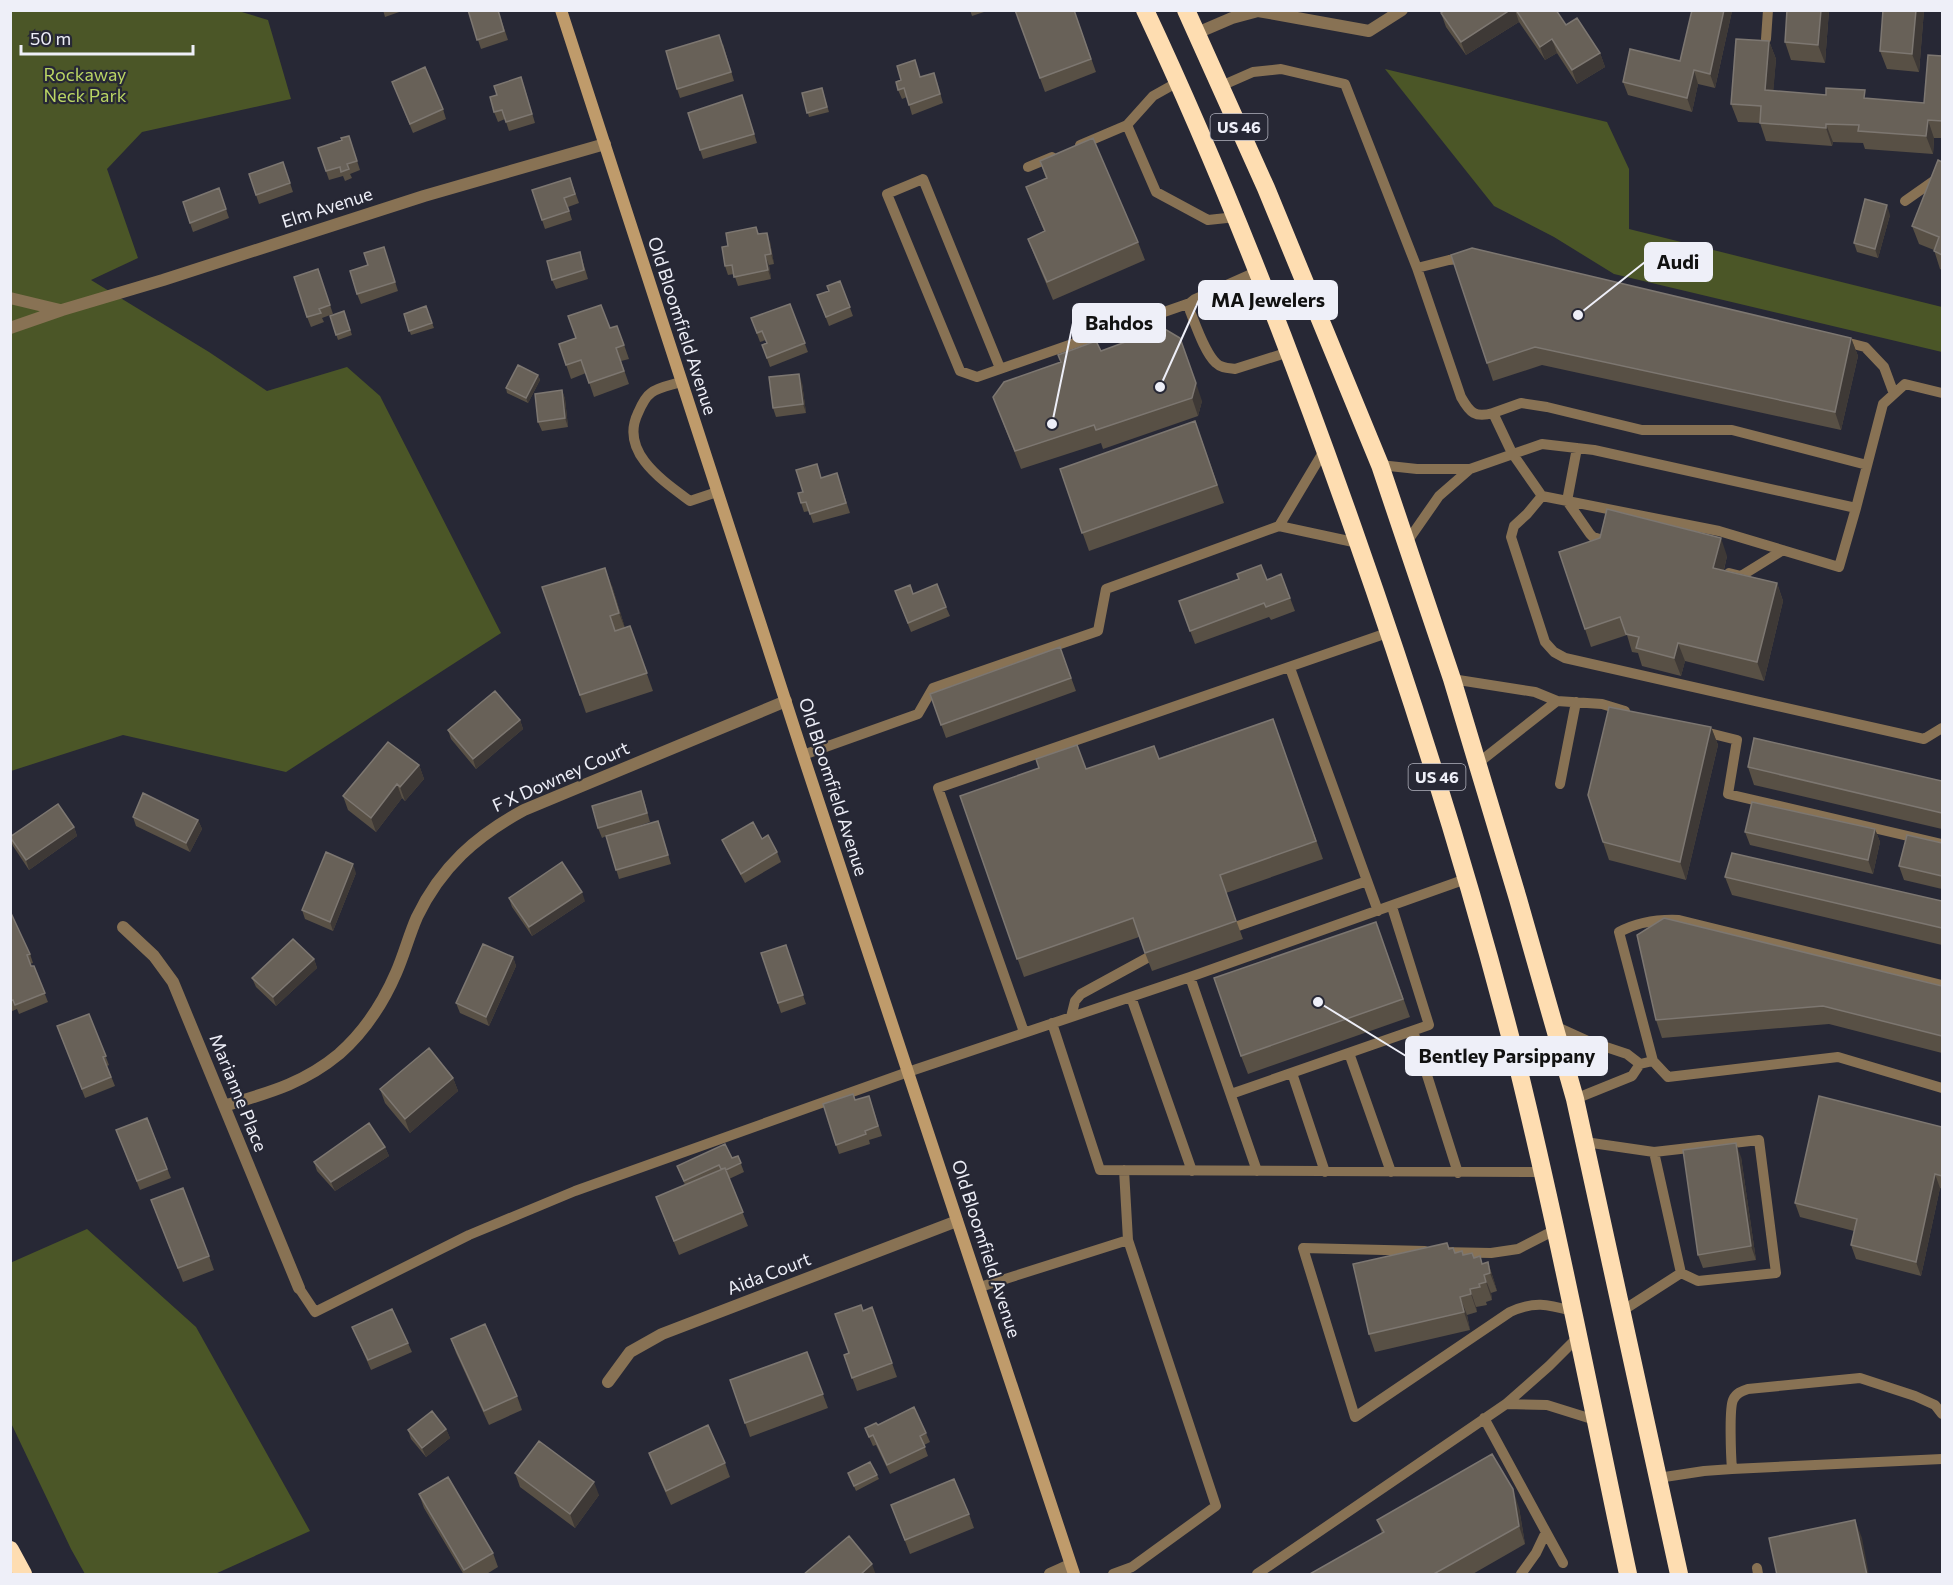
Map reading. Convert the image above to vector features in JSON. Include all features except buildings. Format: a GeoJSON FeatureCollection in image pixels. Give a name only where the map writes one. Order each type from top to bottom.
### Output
{"type":"FeatureCollection","features":[{"type":"Feature","properties":{"kind":"highway","name":"US 46"},"geometry":{"type":"LineString","coordinates":[[1145,10],[1236,217],[1290,352],[1390,632],[1435,772],[1518,1067],[1628,1575]]}},
{"type":"Feature","properties":{"kind":"highway","name":"US 46"},"geometry":{"type":"LineString","coordinates":[[1186,10],[1290,245],[1380,465],[1452,679],[1556,1026],[1575,1099],[1678,1575]]}},
{"type":"Feature","properties":{"kind":"highway"},"geometry":{"type":"LineString","coordinates":[[10,1550],[23,1575]]}},
{"type":"Feature","properties":{"kind":"street","name":"Old Bloomfield Avenue"},"geometry":{"type":"LineString","coordinates":[[561,10],[802,755],[1072,1570]]}},
{"type":"Feature","properties":{"kind":"street"},"geometry":{"type":"LineString","coordinates":[[1197,33],[1257,10],[1369,31],[1389,15],[1402,10]]}},
{"type":"Feature","properties":{"kind":"street","name":"Elm Avenue"},"geometry":{"type":"LineString","coordinates":[[10,328],[424,196],[605,144]]}},
{"type":"Feature","properties":{"kind":"street","name":"Elm Avenue"},"geometry":{"type":"LineString","coordinates":[[10,298],[62,310]]}},
{"type":"Feature","properties":{"kind":"street","name":"F X Downey Court"},"geometry":{"type":"LineString","coordinates":[[224,1106],[282,1089],[310,1074],[339,1054],[379,1006],[396,974],[416,919],[431,891],[455,861],[475,841],[496,825],[524,810],[786,700]]}},
{"type":"Feature","properties":{"kind":"street","name":"Marianne Place"},"geometry":{"type":"LineString","coordinates":[[123,927],[154,956],[173,982],[299,1287]]}},
{"type":"Feature","properties":{"kind":"street","name":"Aida Court"},"geometry":{"type":"LineString","coordinates":[[608,1382],[630,1352],[662,1334],[957,1221]]}},
{"type":"Feature","properties":{"kind":"street"},"geometry":{"type":"LineString","coordinates":[[1050,1575],[1072,1570]]}},
{"type":"Feature","properties":{"kind":"lane"},"geometry":{"type":"LineString","coordinates":[[1766,39],[1768,10]]}},
{"type":"Feature","properties":{"kind":"lane"},"geometry":{"type":"LineString","coordinates":[[1221,86],[1253,72],[1281,69],[1345,84],[1417,268],[1461,397],[1467,408],[1475,414],[1493,413],[1521,403],[1642,430],[1732,430],[1867,465]]}},
{"type":"Feature","properties":{"kind":"lane"},"geometry":{"type":"LineString","coordinates":[[1029,167],[1127,125],[1153,96],[1178,82]]}},
{"type":"Feature","properties":{"kind":"lane"},"geometry":{"type":"LineString","coordinates":[[1127,125],[1156,192],[1208,219],[1236,217]]}},
{"type":"Feature","properties":{"kind":"lane"},"geometry":{"type":"LineString","coordinates":[[1905,201],[1942,175]]}},
{"type":"Feature","properties":{"kind":"lane"},"geometry":{"type":"LineString","coordinates":[[1000,368],[922,179],[887,194],[960,371],[978,377],[1190,303],[1258,271]]}},
{"type":"Feature","properties":{"kind":"lane"},"geometry":{"type":"LineString","coordinates":[[1417,268],[1449,260],[1480,257]]}},
{"type":"Feature","properties":{"kind":"lane"},"geometry":{"type":"LineString","coordinates":[[1190,303],[1190,311],[1210,355],[1218,365],[1235,369],[1290,352]]}},
{"type":"Feature","properties":{"kind":"lane"},"geometry":{"type":"LineString","coordinates":[[1831,339],[1865,347],[1884,368],[1894,394]]}},
{"type":"Feature","properties":{"kind":"lane"},"geometry":{"type":"LineString","coordinates":[[681,382],[651,393],[636,415],[633,428],[635,440],[641,457],[649,468],[690,501],[717,492]]}},
{"type":"Feature","properties":{"kind":"lane"},"geometry":{"type":"LineString","coordinates":[[1493,413],[1512,453],[1542,496],[1719,531],[1839,567],[1883,404],[1905,384],[1942,393]]}},
{"type":"Feature","properties":{"kind":"lane"},"geometry":{"type":"LineString","coordinates":[[1407,542],[1439,496],[1470,469],[1542,444],[1593,450],[1856,508]]}},
{"type":"Feature","properties":{"kind":"lane"},"geometry":{"type":"LineString","coordinates":[[1577,448],[1567,501],[1593,537],[1610,542]]}},
{"type":"Feature","properties":{"kind":"lane"},"geometry":{"type":"LineString","coordinates":[[1279,526],[1325,449]]}},
{"type":"Feature","properties":{"kind":"lane"},"geometry":{"type":"LineString","coordinates":[[1380,465],[1418,469],[1470,469]]}},
{"type":"Feature","properties":{"kind":"lane"},"geometry":{"type":"LineString","coordinates":[[1542,496],[1514,526],[1511,537],[1545,642],[1554,652],[1565,658],[1924,739],[1942,728]]}},
{"type":"Feature","properties":{"kind":"lane"},"geometry":{"type":"LineString","coordinates":[[802,755],[918,714],[933,688],[1098,631],[1106,589],[1279,526],[1358,543]]}},
{"type":"Feature","properties":{"kind":"lane"},"geometry":{"type":"LineString","coordinates":[[1723,572],[1741,576],[1783,550]]}},
{"type":"Feature","properties":{"kind":"lane"},"geometry":{"type":"LineString","coordinates":[[1024,1032],[938,788],[1390,632]]}},
{"type":"Feature","properties":{"kind":"lane"},"geometry":{"type":"LineString","coordinates":[[1290,668],[1378,911]]}},
{"type":"Feature","properties":{"kind":"lane"},"geometry":{"type":"LineString","coordinates":[[1452,679],[1535,692],[1557,701],[1602,704],[1635,713]]}},
{"type":"Feature","properties":{"kind":"lane"},"geometry":{"type":"LineString","coordinates":[[1477,764],[1557,701]]}},
{"type":"Feature","properties":{"kind":"lane"},"geometry":{"type":"LineString","coordinates":[[1560,784],[1576,702]]}},
{"type":"Feature","properties":{"kind":"lane"},"geometry":{"type":"LineString","coordinates":[[1692,728],[1737,740],[1728,794],[1942,844]]}},
{"type":"Feature","properties":{"kind":"lane"},"geometry":{"type":"LineString","coordinates":[[299,1287],[315,1312],[469,1234],[575,1191],[908,1071],[1190,977],[1466,879]]}},
{"type":"Feature","properties":{"kind":"lane"},"geometry":{"type":"LineString","coordinates":[[1238,926],[1367,881]]}},
{"type":"Feature","properties":{"kind":"lane"},"geometry":{"type":"LineString","coordinates":[[1231,1094],[1429,1025],[1392,907]]}},
{"type":"Feature","properties":{"kind":"lane"},"geometry":{"type":"LineString","coordinates":[[1942,985],[1679,920],[1652,920],[1619,932],[1653,1061],[1668,1077],[1838,1057],[1942,1088]]}},
{"type":"Feature","properties":{"kind":"lane"},"geometry":{"type":"LineString","coordinates":[[1071,1017],[1075,1001],[1081,994],[1147,958]]}},
{"type":"Feature","properties":{"kind":"lane"},"geometry":{"type":"LineString","coordinates":[[1190,977],[1257,1171]]}},
{"type":"Feature","properties":{"kind":"lane"},"geometry":{"type":"LineString","coordinates":[[1131,997],[1192,1171]]}},
{"type":"Feature","properties":{"kind":"lane"},"geometry":{"type":"LineString","coordinates":[[1052,1023],[1100,1170],[1542,1172]]}},
{"type":"Feature","properties":{"kind":"lane"},"geometry":{"type":"LineString","coordinates":[[1556,1026],[1588,1041],[1627,1054],[1640,1064]]}},
{"type":"Feature","properties":{"kind":"lane"},"geometry":{"type":"LineString","coordinates":[[1413,1031],[1458,1173]]}},
{"type":"Feature","properties":{"kind":"lane"},"geometry":{"type":"LineString","coordinates":[[1349,1053],[1391,1172]]}},
{"type":"Feature","properties":{"kind":"lane"},"geometry":{"type":"LineString","coordinates":[[1575,1099],[1632,1076],[1640,1064],[1653,1061]]}},
{"type":"Feature","properties":{"kind":"lane"},"geometry":{"type":"LineString","coordinates":[[1292,1072],[1325,1172]]}},
{"type":"Feature","properties":{"kind":"lane"},"geometry":{"type":"LineString","coordinates":[[1585,1142],[1654,1152],[1759,1140],[1776,1273],[1698,1281],[1681,1273]]}},
{"type":"Feature","properties":{"kind":"lane"},"geometry":{"type":"LineString","coordinates":[[1654,1152],[1681,1273]]}},
{"type":"Feature","properties":{"kind":"lane"},"geometry":{"type":"LineString","coordinates":[[1113,1575],[1132,1567],[1216,1506],[1128,1240],[1124,1170]]}},
{"type":"Feature","properties":{"kind":"lane"},"geometry":{"type":"LineString","coordinates":[[1555,1230],[1518,1249],[1491,1253],[1304,1248],[1354,1417],[1510,1312],[1525,1306],[1546,1304],[1572,1311]]}},
{"type":"Feature","properties":{"kind":"lane"},"geometry":{"type":"LineString","coordinates":[[980,1287],[1128,1240]]}},
{"type":"Feature","properties":{"kind":"lane"},"geometry":{"type":"LineString","coordinates":[[1622,1311],[1681,1273]]}},
{"type":"Feature","properties":{"kind":"lane"},"geometry":{"type":"LineString","coordinates":[[1257,1575],[1506,1404],[1578,1337]]}},
{"type":"Feature","properties":{"kind":"lane"},"geometry":{"type":"LineString","coordinates":[[1732,1469],[1730,1453],[1732,1400],[1739,1392],[1748,1389],[1860,1378],[1915,1396],[1935,1405],[1942,1414]]}},
{"type":"Feature","properties":{"kind":"lane"},"geometry":{"type":"LineString","coordinates":[[1506,1404],[1547,1405],[1595,1420]]}},
{"type":"Feature","properties":{"kind":"lane"},"geometry":{"type":"LineString","coordinates":[[1484,1418],[1563,1563]]}},
{"type":"Feature","properties":{"kind":"lane"},"geometry":{"type":"LineString","coordinates":[[1658,1478],[1732,1469],[1942,1459]]}},
{"type":"Feature","properties":{"kind":"lane"},"geometry":{"type":"LineString","coordinates":[[1521,1575],[1536,1553],[1546,1532]]}},
{"type":"Feature","properties":{"kind":"green space","name":"Rockaway Neck Park"},"geometry":{"type":"Polygon","coordinates":[[[235,10],[268,20],[291,99],[142,132],[107,169],[138,258],[91,280],[209,352],[267,391],[347,367],[380,396],[501,633],[286,772],[123,735],[11,771],[11,11],[235,10]]]}},
{"type":"Feature","properties":{"kind":"green space"},"geometry":{"type":"Polygon","coordinates":[[[1385,69],[1607,122],[1629,169],[1629,229],[1942,307],[1942,352],[1614,274],[1554,237],[1494,206],[1385,69]]]}},
{"type":"Feature","properties":{"kind":"green space"},"geometry":{"type":"Polygon","coordinates":[[[87,1229],[196,1327],[310,1531],[215,1574],[85,1574],[11,1423],[10,1263],[87,1229]]]}},
{"type":"Feature","properties":{"kind":"place","name":"Audi"},"geometry":{"type":"Point","coordinates":[1578,315]}},
{"type":"Feature","properties":{"kind":"place","name":"MA Jewelers"},"geometry":{"type":"Point","coordinates":[1160,387]}},
{"type":"Feature","properties":{"kind":"place","name":"Bahdos"},"geometry":{"type":"Point","coordinates":[1052,424]}},
{"type":"Feature","properties":{"kind":"place","name":"Bentley Parsippany"},"geometry":{"type":"Point","coordinates":[1318,1002]}}]}
